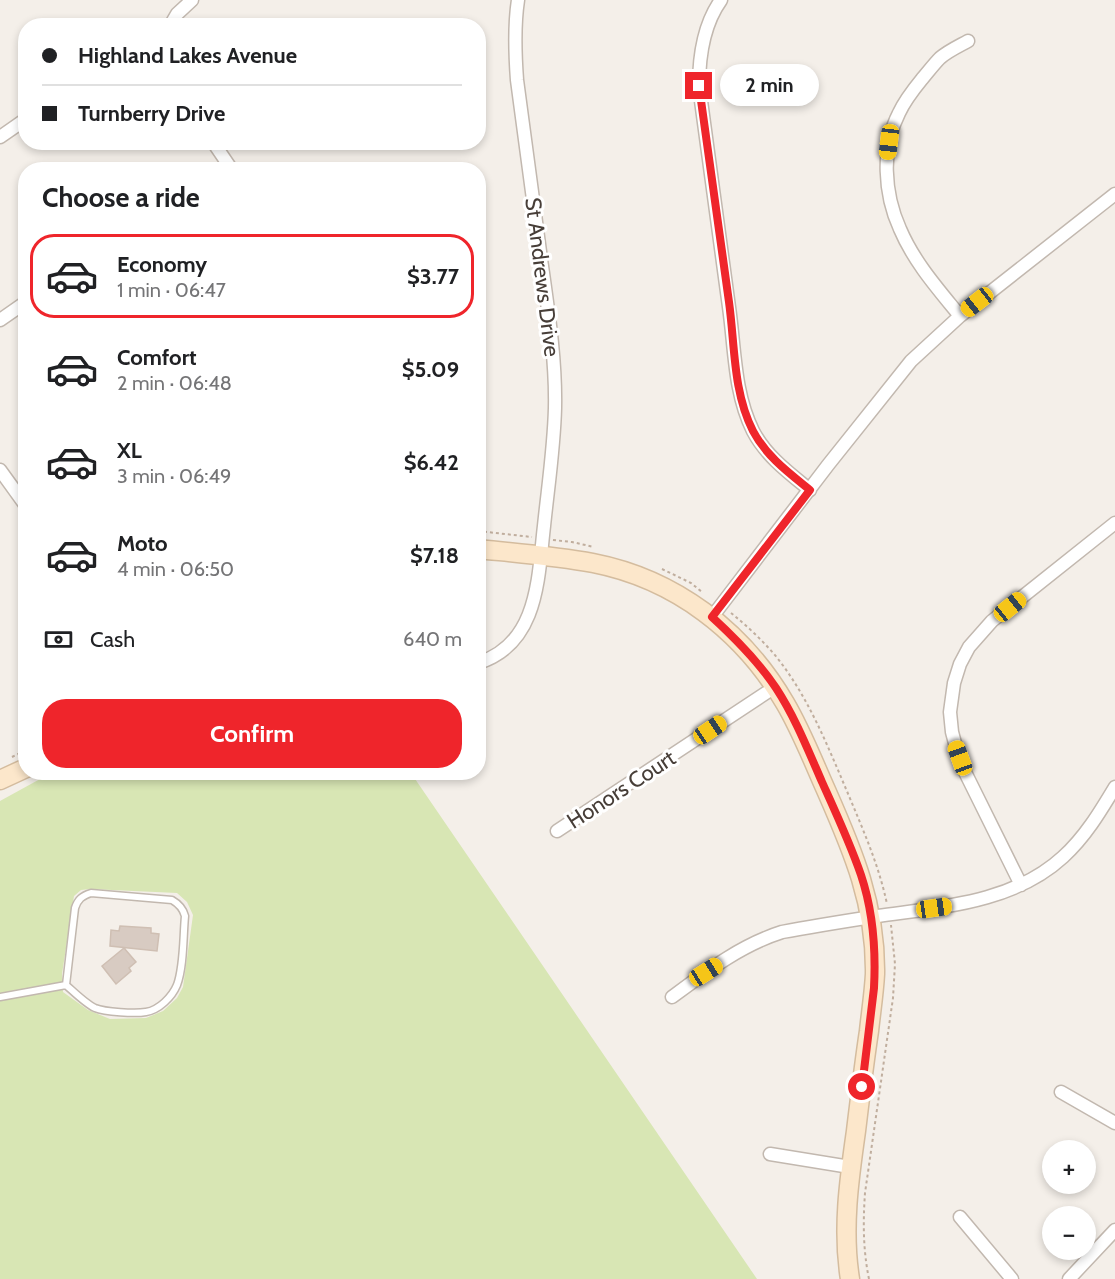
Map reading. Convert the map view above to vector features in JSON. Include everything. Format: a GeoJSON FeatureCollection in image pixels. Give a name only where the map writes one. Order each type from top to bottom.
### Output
{"type":"FeatureCollection","features":[{"type":"Feature","properties":{"kind":"street"},"geometry":{"type":"LineString","coordinates":[[175,18],[192,0]]}},
{"type":"Feature","properties":{"kind":"street","name":"St Andrews Drive"},"geometry":{"type":"LineString","coordinates":[[486,660],[510,645],[528,618],[534,601],[553,448],[555,407],[554,367],[547,301],[517,80],[515,41],[518,0]]}},
{"type":"Feature","properties":{"kind":"street"},"geometry":{"type":"LineString","coordinates":[[722,0],[705,33],[699,64],[699,86],[737,378],[745,413],[759,441],[772,457],[810,490]]}},
{"type":"Feature","properties":{"kind":"street"},"geometry":{"type":"LineString","coordinates":[[960,316],[909,248],[899,227],[891,205],[887,182],[887,162],[889,142],[895,122],[909,95],[940,58],[968,41]]}},
{"type":"Feature","properties":{"kind":"street"},"geometry":{"type":"LineString","coordinates":[[0,137],[18,125]]}},
{"type":"Feature","properties":{"kind":"street"},"geometry":{"type":"LineString","coordinates":[[716,611],[911,361],[960,316],[1115,194]]}},
{"type":"Feature","properties":{"kind":"street"},"geometry":{"type":"LineString","coordinates":[[0,320],[18,308]]}},
{"type":"Feature","properties":{"kind":"street"},"geometry":{"type":"LineString","coordinates":[[0,470],[18,495]]}},
{"type":"Feature","properties":{"kind":"street"},"geometry":{"type":"LineString","coordinates":[[1022,885],[964,770],[956,747],[950,712],[954,683],[969,647],[992,621],[1115,523]]}},
{"type":"Feature","properties":{"kind":"street"},"geometry":{"type":"LineString","coordinates":[[486,549],[542,547],[640,577],[716,611],[776,687],[787,705],[850,844],[863,884],[874,940],[874,988],[850,1167],[845,1228],[850,1279]]}},
{"type":"Feature","properties":{"kind":"street","name":"Honors Court"},"geometry":{"type":"LineString","coordinates":[[557,831],[776,687]]}},
{"type":"Feature","properties":{"kind":"street"},"geometry":{"type":"LineString","coordinates":[[0,780],[18,772]]}},
{"type":"Feature","properties":{"kind":"street"},"geometry":{"type":"LineString","coordinates":[[672,996],[746,947],[782,932],[957,904],[999,894],[1022,885],[1043,873],[1062,858],[1097,818],[1115,787]]}},
{"type":"Feature","properties":{"kind":"street"},"geometry":{"type":"LineString","coordinates":[[1061,1092],[1115,1123]]}},
{"type":"Feature","properties":{"kind":"street"},"geometry":{"type":"LineString","coordinates":[[771,1154],[850,1167]]}},
{"type":"Feature","properties":{"kind":"street"},"geometry":{"type":"LineString","coordinates":[[960,1217],[1012,1279]]}},
{"type":"Feature","properties":{"kind":"street"},"geometry":{"type":"LineString","coordinates":[[1069,1279],[1115,1230]]}},
{"type":"Feature","properties":{"kind":"lane"},"geometry":{"type":"LineString","coordinates":[[0,997],[66,986],[92,1007],[103,1011],[147,1012],[161,1005],[172,995],[177,985],[185,916],[183,909],[172,900],[91,893],[83,896],[75,908],[66,986]]}},
{"type":"Feature","properties":{"kind":"path"},"geometry":{"type":"LineString","coordinates":[[486,533],[542,547],[572,542],[594,547]]}},
{"type":"Feature","properties":{"kind":"path"},"geometry":{"type":"LineString","coordinates":[[656,567],[691,583],[716,611],[740,620],[775,655],[812,713],[878,868],[889,914],[895,964],[893,998],[863,1224],[869,1279]]}},
{"type":"Feature","properties":{"kind":"path"},"geometry":{"type":"LineString","coordinates":[[8,759],[18,754]]}},
{"type":"Feature","properties":{"kind":"green space"},"geometry":{"type":"Polygon","coordinates":[[[38,780],[416,780],[757,1279],[0,1279],[0,801],[38,780]],[[81,890],[74,896],[62,974],[63,992],[88,1010],[110,1019],[146,1018],[163,1011],[177,998],[183,987],[193,915],[187,902],[177,893],[81,890]]]}},
{"type":"Feature","properties":{"kind":"building"},"geometry":{"type":"Polygon","coordinates":[[[120,926],[151,928],[151,933],[159,934],[157,951],[110,946],[111,930],[119,931],[120,926]]]}},
{"type":"Feature","properties":{"kind":"building"},"geometry":{"type":"Polygon","coordinates":[[[124,948],[136,962],[129,968],[131,971],[116,984],[102,966],[124,948]]]}},
{"type":"Feature","properties":{"kind":"route"},"geometry":{"type":"LineString","coordinates":[[699,86],[742,403],[759,441],[784,469],[810,490],[712,617],[751,655],[787,705],[850,844],[861,876],[874,940],[875,972],[862,1087]]}}]}
